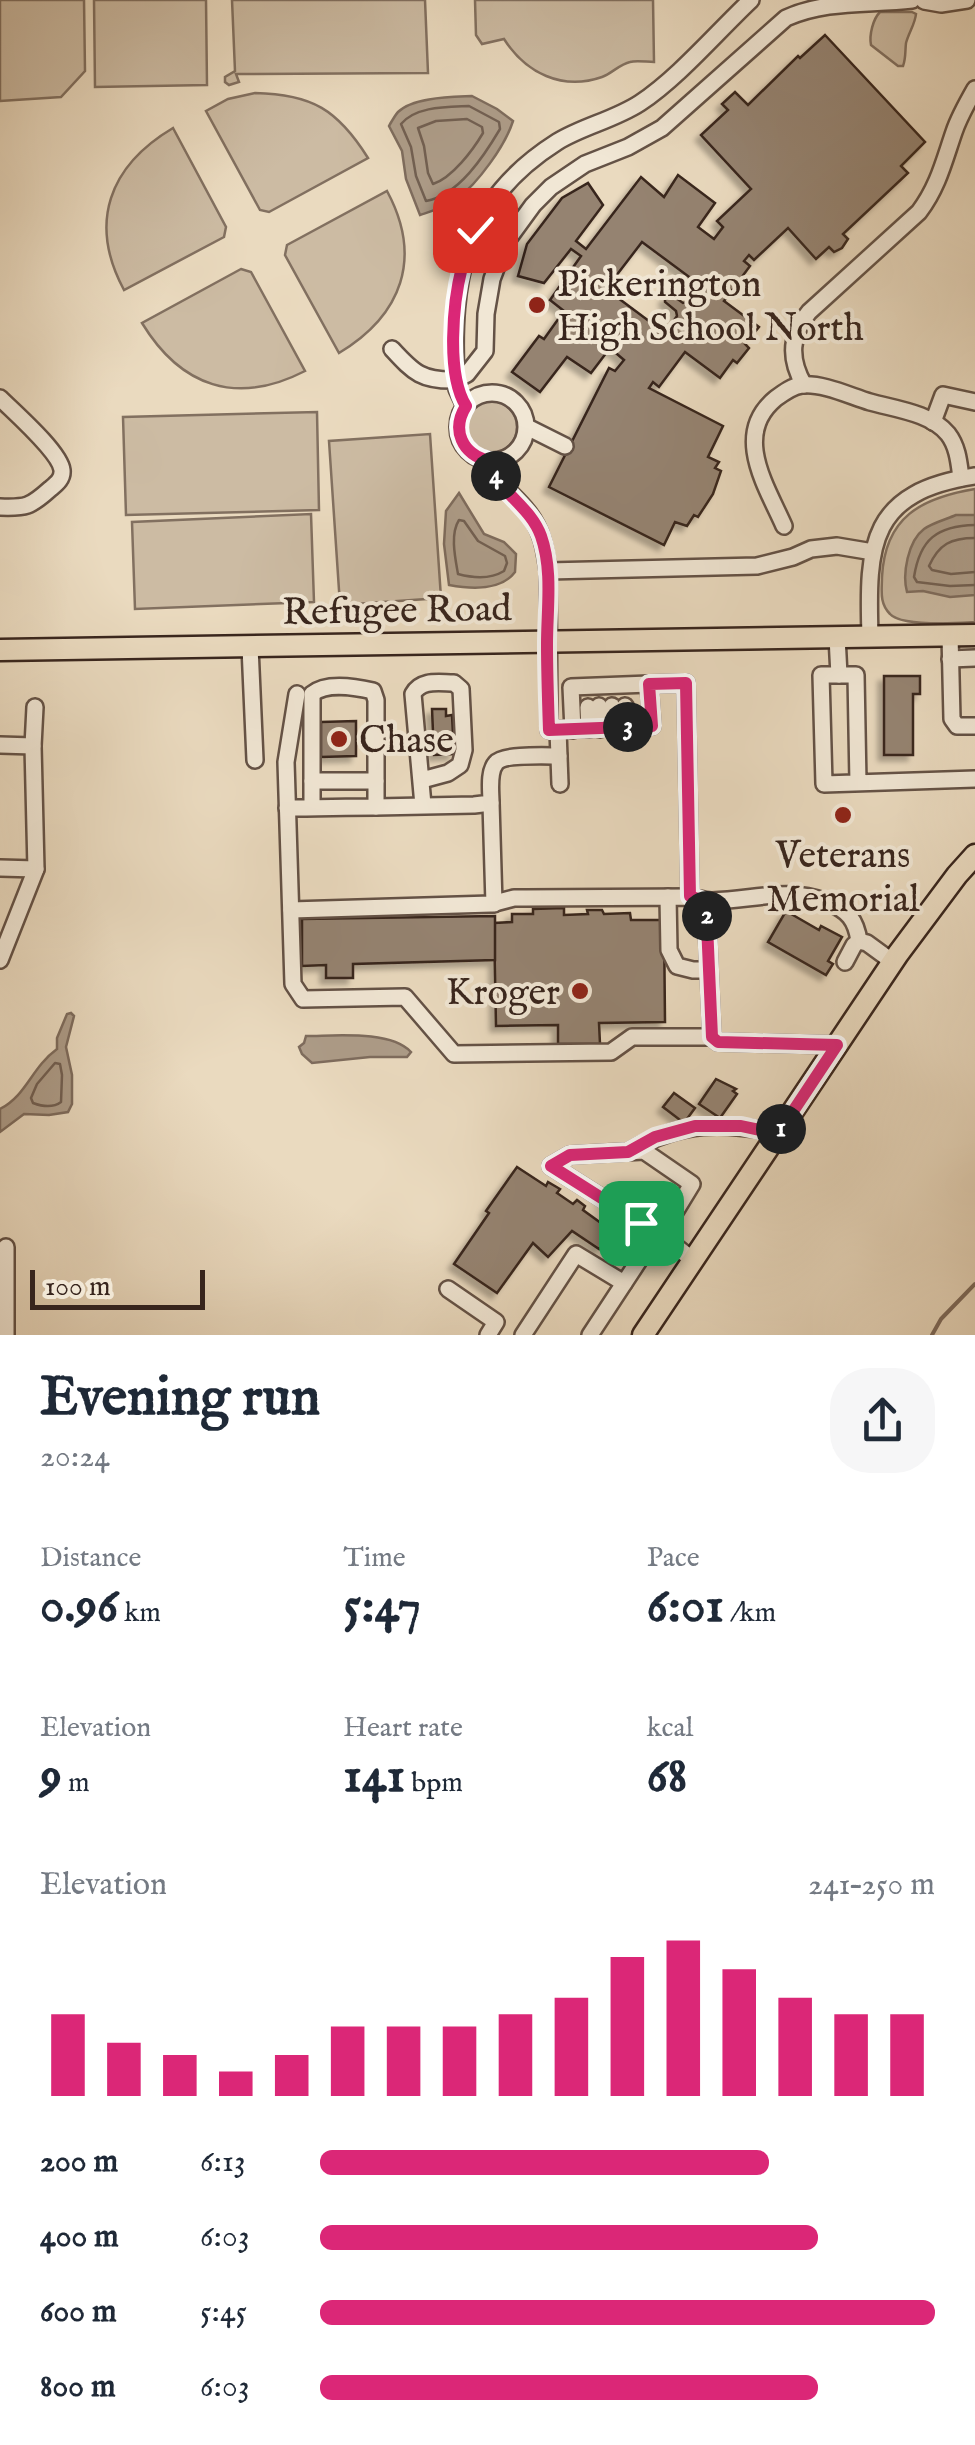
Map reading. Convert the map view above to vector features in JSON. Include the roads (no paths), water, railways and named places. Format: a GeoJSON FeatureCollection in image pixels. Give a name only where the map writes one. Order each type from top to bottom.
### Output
{"type":"FeatureCollection","features":[{"type":"Feature","properties":{"kind":"main road","name":"Refugee Road"},"geometry":{"type":"LineString","coordinates":[[0,650],[975,635]]}},
{"type":"Feature","properties":{"kind":"main road"},"geometry":{"type":"LineString","coordinates":[[642,1335],[893,962],[975,855]]}},
{"type":"Feature","properties":{"kind":"street"},"geometry":{"type":"LineString","coordinates":[[466,406],[456,380],[457,288],[475,230],[493,202],[541,154],[576,132],[618,116],[662,85],[751,0]]}},
{"type":"Feature","properties":{"kind":"street"},"geometry":{"type":"LineString","coordinates":[[392,349],[410,370],[424,378],[456,380],[468,374],[485,351],[492,279],[506,242],[532,205],[550,187],[585,164],[628,148],[662,128],[776,24],[799,12],[840,3],[925,0],[941,4],[967,0]]}},
{"type":"Feature","properties":{"kind":"street"},"geometry":{"type":"LineString","coordinates":[[691,58],[714,82]]}},
{"type":"Feature","properties":{"kind":"street"},"geometry":{"type":"LineString","coordinates":[[804,384],[793,352],[799,324],[928,200],[944,167],[962,112],[975,89]]}},
{"type":"Feature","properties":{"kind":"street"},"geometry":{"type":"LineString","coordinates":[[784,526],[758,468],[753,442],[759,418],[768,405],[793,388],[804,384],[832,391],[934,422],[948,434],[968,478],[936,484],[904,500],[883,524],[873,552],[870,636]]}},
{"type":"Feature","properties":{"kind":"street"},"geometry":{"type":"LineString","coordinates":[[490,392],[512,398],[520,406],[527,427],[525,438],[511,456],[489,461],[478,458],[462,442],[458,420],[466,406],[490,392]]}},
{"type":"Feature","properties":{"kind":"street"},"geometry":{"type":"LineString","coordinates":[[934,422],[943,395],[975,402]]}},
{"type":"Feature","properties":{"kind":"street"},"geometry":{"type":"LineString","coordinates":[[0,398],[46,444],[62,471],[61,479],[34,503],[24,508],[0,506]]}},
{"type":"Feature","properties":{"kind":"street"},"geometry":{"type":"LineString","coordinates":[[527,427],[565,446]]}},
{"type":"Feature","properties":{"kind":"street"},"geometry":{"type":"LineString","coordinates":[[489,461],[504,488],[537,525],[545,550],[549,730],[652,726],[649,684]]}},
{"type":"Feature","properties":{"kind":"street"},"geometry":{"type":"LineString","coordinates":[[548,571],[757,566],[811,549],[836,546],[873,552]]}},
{"type":"Feature","properties":{"kind":"street"},"geometry":{"type":"LineString","coordinates":[[950,635],[952,718],[957,726],[975,726]]}},
{"type":"Feature","properties":{"kind":"street"},"geometry":{"type":"LineString","coordinates":[[837,637],[839,675]]}},
{"type":"Feature","properties":{"kind":"street"},"geometry":{"type":"LineString","coordinates":[[250,647],[254,760]]}},
{"type":"Feature","properties":{"kind":"street"},"geometry":{"type":"LineString","coordinates":[[950,659],[975,658]]}},
{"type":"Feature","properties":{"kind":"street"},"geometry":{"type":"LineString","coordinates":[[858,783],[856,675],[821,675],[824,784],[975,780]]}},
{"type":"Feature","properties":{"kind":"street"},"geometry":{"type":"LineString","coordinates":[[422,780],[460,766],[464,750],[461,689],[454,683],[424,683],[413,694],[423,805]]}},
{"type":"Feature","properties":{"kind":"street"},"geometry":{"type":"LineString","coordinates":[[593,729],[571,686],[606,696],[649,684],[686,683],[690,896]]}},
{"type":"Feature","properties":{"kind":"street"},"geometry":{"type":"LineString","coordinates":[[305,694],[320,688],[373,690],[376,807]]}},
{"type":"Feature","properties":{"kind":"street"},"geometry":{"type":"LineString","coordinates":[[305,694],[312,808]]}},
{"type":"Feature","properties":{"kind":"street"},"geometry":{"type":"LineString","coordinates":[[305,694],[286,762],[293,984],[303,1000],[405,996],[454,1054],[611,1052],[632,1038],[712,1037],[718,1042],[837,1045]]}},
{"type":"Feature","properties":{"kind":"street"},"geometry":{"type":"LineString","coordinates":[[593,729],[606,696]]}},
{"type":"Feature","properties":{"kind":"street"},"geometry":{"type":"LineString","coordinates":[[494,904],[492,774],[496,763],[504,758],[559,756],[593,729],[606,696]]}},
{"type":"Feature","properties":{"kind":"street"},"geometry":{"type":"LineString","coordinates":[[0,960],[36,868],[32,746],[35,707]]}},
{"type":"Feature","properties":{"kind":"street"},"geometry":{"type":"LineString","coordinates":[[0,745],[32,746]]}},
{"type":"Feature","properties":{"kind":"street"},"geometry":{"type":"LineString","coordinates":[[559,756],[560,784]]}},
{"type":"Feature","properties":{"kind":"street"},"geometry":{"type":"LineString","coordinates":[[312,781],[376,781]]}},
{"type":"Feature","properties":{"kind":"street"},"geometry":{"type":"LineString","coordinates":[[287,808],[492,803]]}},
{"type":"Feature","properties":{"kind":"street"},"geometry":{"type":"LineString","coordinates":[[0,868],[36,868]]}},
{"type":"Feature","properties":{"kind":"street"},"geometry":{"type":"LineString","coordinates":[[291,910],[494,904],[514,898],[690,896],[706,902],[808,895],[850,914],[859,941]]}},
{"type":"Feature","properties":{"kind":"street"},"geometry":{"type":"LineString","coordinates":[[668,897],[672,958],[677,966],[709,970]]}},
{"type":"Feature","properties":{"kind":"street"},"geometry":{"type":"LineString","coordinates":[[706,902],[712,1037]]}},
{"type":"Feature","properties":{"kind":"street"},"geometry":{"type":"LineString","coordinates":[[845,962],[859,941],[867,942],[893,962]]}},
{"type":"Feature","properties":{"kind":"street"},"geometry":{"type":"LineString","coordinates":[[628,1152],[655,1137],[695,1126],[741,1126],[778,1134]]}},
{"type":"Feature","properties":{"kind":"street"},"geometry":{"type":"LineString","coordinates":[[590,1335],[661,1236],[692,1184],[644,1152],[570,1155],[551,1166],[661,1236],[693,1260]]}},
{"type":"Feature","properties":{"kind":"street"},"geometry":{"type":"LineString","coordinates":[[6,1247],[6,1335]]}},
{"type":"Feature","properties":{"kind":"street"},"geometry":{"type":"LineString","coordinates":[[448,1289],[492,1329],[520,1335],[576,1254],[624,1283]]}},
{"type":"Feature","properties":{"kind":"water"},"geometry":{"type":"Polygon","coordinates":[[[472,96],[513,121],[509,131],[490,163],[465,192],[420,215],[406,179],[402,151],[389,126],[398,112],[413,103],[472,96]]]}},
{"type":"Feature","properties":{"kind":"water"},"geometry":{"type":"Polygon","coordinates":[[[459,493],[484,534],[504,542],[516,554],[515,572],[502,583],[476,588],[449,585],[444,544],[446,511],[459,493]]]}},
{"type":"Feature","properties":{"kind":"water"},"geometry":{"type":"Polygon","coordinates":[[[956,515],[975,515],[975,595],[950,597],[907,592],[906,567],[918,534],[956,515]]]}},
{"type":"Feature","properties":{"kind":"water"},"geometry":{"type":"Polygon","coordinates":[[[67,1014],[74,1016],[66,1047],[72,1075],[72,1104],[68,1112],[24,1114],[0,1132],[0,1109],[17,1096],[57,1049],[57,1038],[67,1014]]]}},
{"type":"Feature","properties":{"kind":"water"},"geometry":{"type":"Polygon","coordinates":[[[306,1036],[376,1037],[411,1052],[407,1057],[312,1063],[299,1047],[306,1036]]]}},
{"type":"Feature","properties":{"kind":"waterway"},"geometry":{"type":"LineString","coordinates":[[932,1335],[941,1319],[975,1284]]}},
{"type":"Feature","properties":{"kind":"place","name":"Pickerington High School North"},"geometry":{"type":"Point","coordinates":[537,305]}},
{"type":"Feature","properties":{"kind":"place","name":"Chase"},"geometry":{"type":"Point","coordinates":[339,739]}},
{"type":"Feature","properties":{"kind":"place","name":"Veterans Memorial"},"geometry":{"type":"Point","coordinates":[843,815]}},
{"type":"Feature","properties":{"kind":"place","name":"Kroger"},"geometry":{"type":"Point","coordinates":[580,991]}}]}
